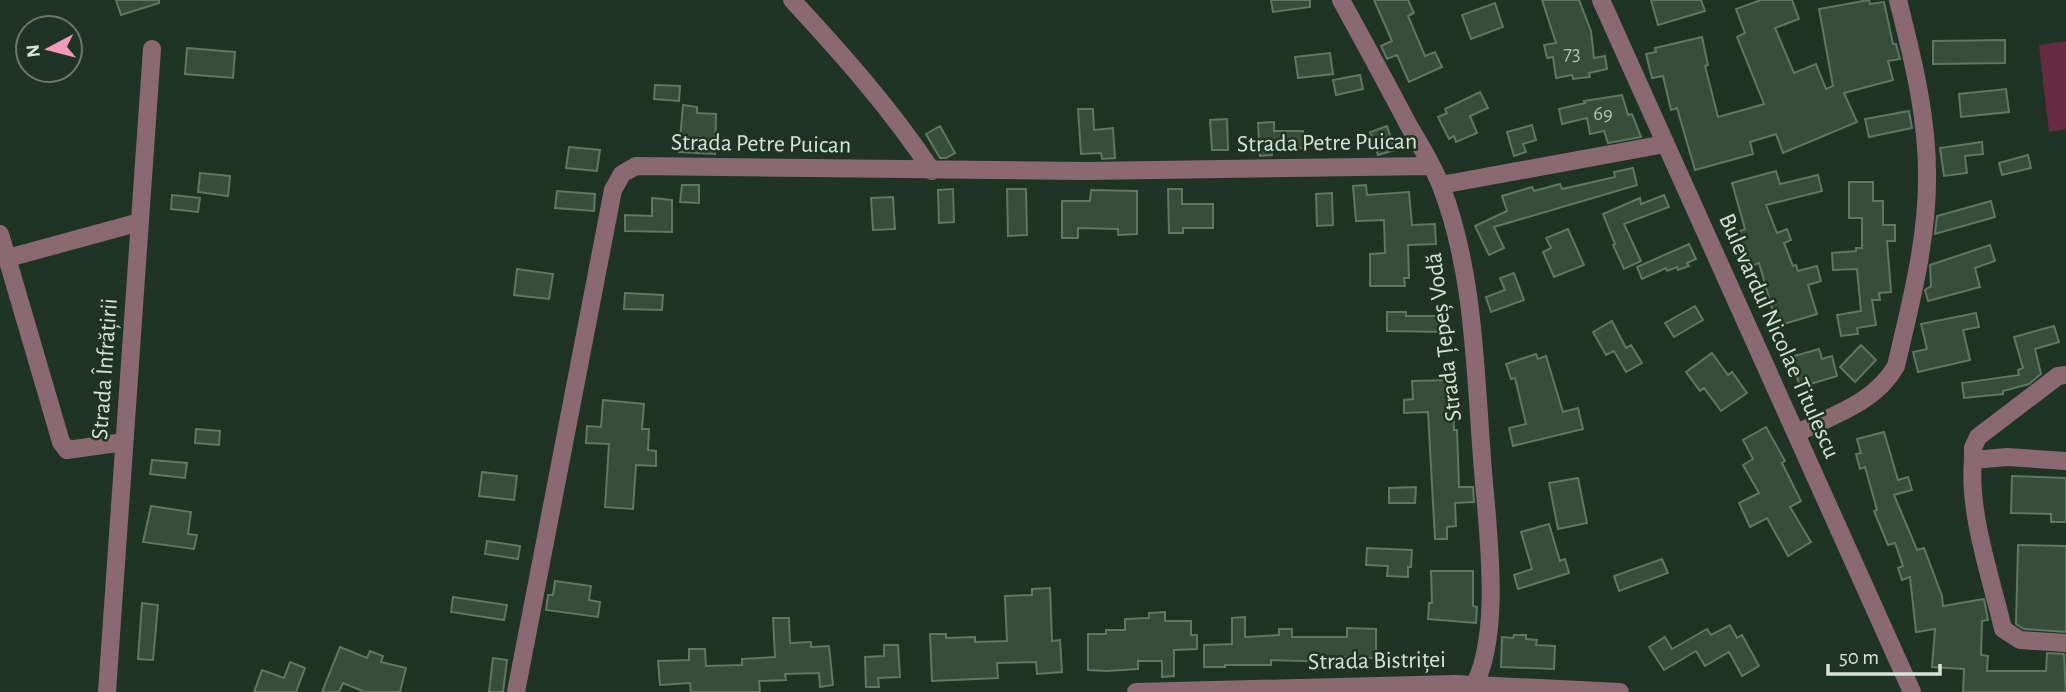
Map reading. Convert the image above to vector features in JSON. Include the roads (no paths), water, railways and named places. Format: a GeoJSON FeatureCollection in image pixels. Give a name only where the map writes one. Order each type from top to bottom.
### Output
{"type":"FeatureCollection","features":[{"type":"Feature","properties":{"kind":"street"},"geometry":{"type":"LineString","coordinates":[[792,0],[863,79],[911,139],[932,171]]}},
{"type":"Feature","properties":{"kind":"street","name":"Strada Țepeș Vodă"},"geometry":{"type":"LineString","coordinates":[[1341,0],[1441,185],[1454,226],[1463,271],[1473,344],[1490,566],[1488,633],[1473,688]]}},
{"type":"Feature","properties":{"kind":"street","name":"Bulevardul Nicolae Titulescu"},"geometry":{"type":"LineString","coordinates":[[1601,0],[1912,692]]}},
{"type":"Feature","properties":{"kind":"street"},"geometry":{"type":"LineString","coordinates":[[1797,433],[1870,396],[1887,381],[1896,366],[1919,258],[1927,181],[1919,87],[1899,0]]}},
{"type":"Feature","properties":{"kind":"street","name":"Strada Înfrățirii"},"geometry":{"type":"LineString","coordinates":[[107,692],[152,49]]}},
{"type":"Feature","properties":{"kind":"street"},"geometry":{"type":"LineString","coordinates":[[1441,185],[1665,144]]}},
{"type":"Feature","properties":{"kind":"street","name":"Strada Petre Puican"},"geometry":{"type":"LineString","coordinates":[[516,692],[613,190],[622,174],[636,166],[932,171],[1431,166]]}},
{"type":"Feature","properties":{"kind":"street"},"geometry":{"type":"LineString","coordinates":[[8,258],[140,222]]}},
{"type":"Feature","properties":{"kind":"street"},"geometry":{"type":"LineString","coordinates":[[0,234],[61,442],[67,450],[124,442]]}},
{"type":"Feature","properties":{"kind":"street"},"geometry":{"type":"LineString","coordinates":[[2066,375],[2058,376],[1978,437],[1973,448],[1972,498],[2003,629],[2020,640],[2066,643]]}},
{"type":"Feature","properties":{"kind":"street"},"geometry":{"type":"LineString","coordinates":[[1973,460],[2007,457],[2066,461]]}},
{"type":"Feature","properties":{"kind":"street","name":"Strada Bistriței"},"geometry":{"type":"LineString","coordinates":[[1136,692],[1473,688],[1620,692]]}}]}
